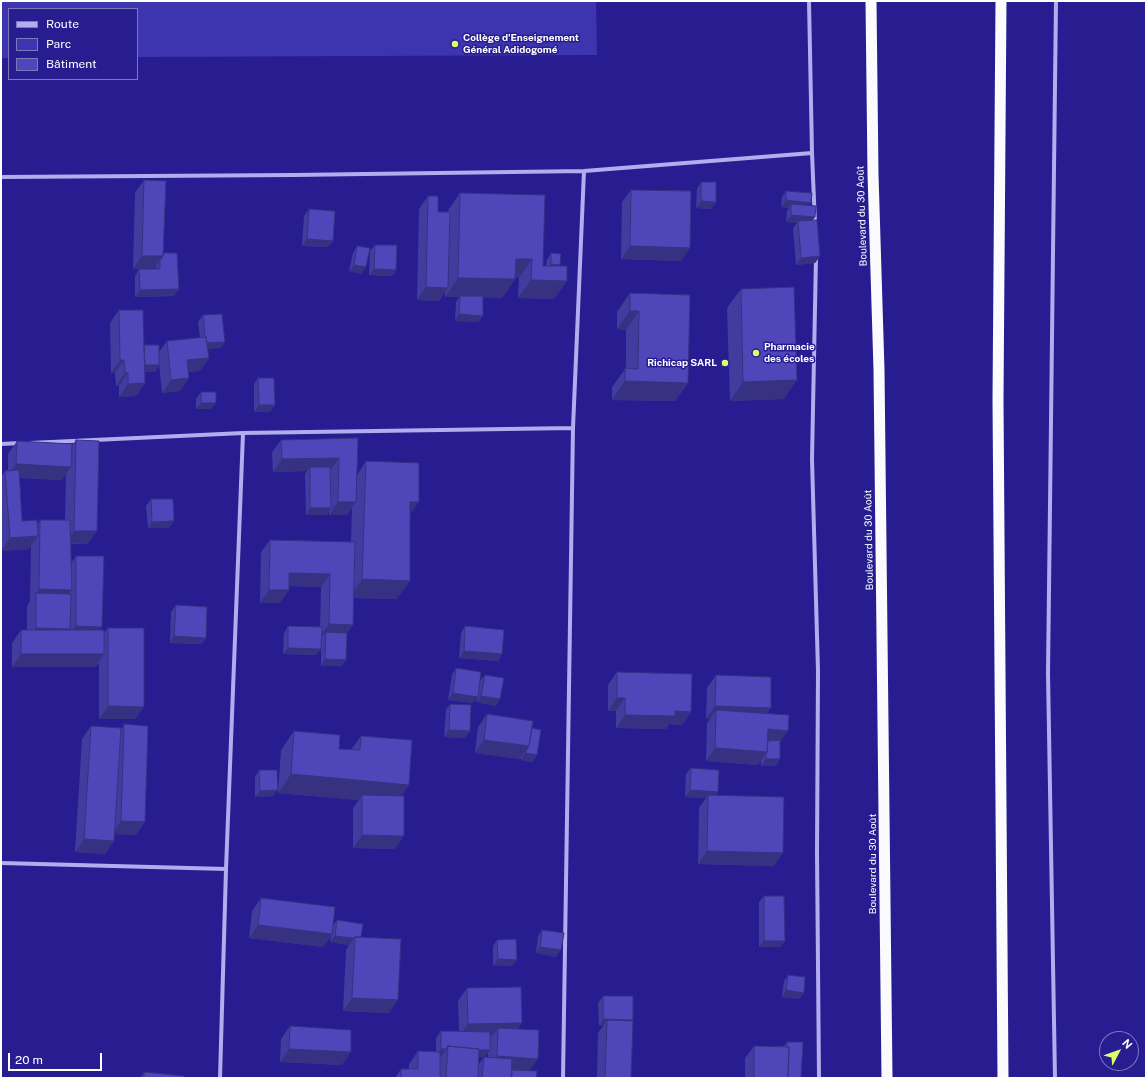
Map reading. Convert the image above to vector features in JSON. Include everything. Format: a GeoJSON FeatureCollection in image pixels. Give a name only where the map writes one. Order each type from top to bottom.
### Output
{"type":"FeatureCollection","features":[{"type":"Feature","properties":{"kind":"highway","name":"Boulevard du 30 Août"},"geometry":{"type":"LineString","coordinates":[[871,1],[873,174],[879,370],[887,1078]]}},
{"type":"Feature","properties":{"kind":"highway"},"geometry":{"type":"LineString","coordinates":[[1001,1],[998,400],[1003,1078]]}},
{"type":"Feature","properties":{"kind":"street"},"geometry":{"type":"LineString","coordinates":[[809,1],[815,230]]}},
{"type":"Feature","properties":{"kind":"street"},"geometry":{"type":"LineString","coordinates":[[1055,1078],[1048,672],[1056,1]]}},
{"type":"Feature","properties":{"kind":"street"},"geometry":{"type":"LineString","coordinates":[[1,177],[584,171],[812,153]]}},
{"type":"Feature","properties":{"kind":"street"},"geometry":{"type":"LineString","coordinates":[[563,1078],[573,428],[584,171]]}},
{"type":"Feature","properties":{"kind":"street"},"geometry":{"type":"LineString","coordinates":[[816,253],[812,459],[818,671],[816,852],[819,1078]]}},
{"type":"Feature","properties":{"kind":"street"},"geometry":{"type":"LineString","coordinates":[[1,444],[243,433],[573,428]]}},
{"type":"Feature","properties":{"kind":"street"},"geometry":{"type":"LineString","coordinates":[[220,1078],[226,869],[243,433]]}},
{"type":"Feature","properties":{"kind":"street"},"geometry":{"type":"LineString","coordinates":[[1,864],[226,869]]}},
{"type":"Feature","properties":{"kind":"green space"},"geometry":{"type":"Polygon","coordinates":[[[1,1],[596,1],[597,55],[138,57],[138,8],[8,8],[8,58],[1,58],[1,1]]]}},
{"type":"Feature","properties":{"kind":"building"},"geometry":{"type":"Polygon","coordinates":[[[144,180],[166,181],[163,256],[142,256],[144,180]]]}},
{"type":"Feature","properties":{"kind":"building"},"geometry":{"type":"Polygon","coordinates":[[[701,182],[716,182],[716,202],[701,201],[701,182]]]}},
{"type":"Feature","properties":{"kind":"building"},"geometry":{"type":"Polygon","coordinates":[[[631,190],[691,191],[690,248],[630,246],[631,190]]]}},
{"type":"Feature","properties":{"kind":"building"},"geometry":{"type":"Polygon","coordinates":[[[786,191],[812,193],[811,203],[786,200],[786,191]]]}},
{"type":"Feature","properties":{"kind":"building"},"geometry":{"type":"Polygon","coordinates":[[[460,193],[545,195],[543,266],[567,266],[567,281],[531,280],[532,259],[516,259],[515,279],[458,278],[460,193]]]}},
{"type":"Feature","properties":{"kind":"building"},"geometry":{"type":"Polygon","coordinates":[[[428,196],[438,196],[438,212],[450,212],[448,288],[426,287],[428,196]]]}},
{"type":"Feature","properties":{"kind":"building"},"geometry":{"type":"Polygon","coordinates":[[[791,204],[816,206],[815,217],[791,215],[791,204]]]}},
{"type":"Feature","properties":{"kind":"building"},"geometry":{"type":"Polygon","coordinates":[[[309,209],[335,211],[333,241],[307,239],[309,209]]]}},
{"type":"Feature","properties":{"kind":"building"},"geometry":{"type":"Polygon","coordinates":[[[817,220],[820,256],[801,258],[798,221],[817,220]]]}},
{"type":"Feature","properties":{"kind":"building"},"geometry":{"type":"Polygon","coordinates":[[[375,245],[397,245],[396,270],[374,269],[375,245]]]}},
{"type":"Feature","properties":{"kind":"building"},"geometry":{"type":"Polygon","coordinates":[[[357,246],[370,248],[366,267],[354,265],[357,246]]]}},
{"type":"Feature","properties":{"kind":"building"},"geometry":{"type":"Polygon","coordinates":[[[163,253],[177,253],[179,289],[140,290],[139,269],[160,269],[160,260],[163,253]]]}},
{"type":"Feature","properties":{"kind":"building"},"geometry":{"type":"Polygon","coordinates":[[[551,253],[561,254],[560,265],[551,264],[551,253]]]}},
{"type":"Feature","properties":{"kind":"building"},"geometry":{"type":"Polygon","coordinates":[[[794,287],[797,380],[743,382],[741,289],[794,287]]]}},
{"type":"Feature","properties":{"kind":"building"},"geometry":{"type":"Polygon","coordinates":[[[630,293],[690,295],[688,383],[625,381],[625,368],[638,369],[639,311],[630,311],[630,293]]]}},
{"type":"Feature","properties":{"kind":"building"},"geometry":{"type":"Polygon","coordinates":[[[460,296],[483,296],[483,316],[459,314],[460,296]]]}},
{"type":"Feature","properties":{"kind":"building"},"geometry":{"type":"Polygon","coordinates":[[[119,310],[143,310],[145,383],[128,384],[128,373],[125,373],[124,360],[120,360],[119,310]]]}},
{"type":"Feature","properties":{"kind":"building"},"geometry":{"type":"Polygon","coordinates":[[[222,314],[225,342],[207,343],[203,315],[222,314]]]}},
{"type":"Feature","properties":{"kind":"building"},"geometry":{"type":"Polygon","coordinates":[[[206,337],[209,358],[187,360],[189,378],[171,380],[167,341],[206,337]]]}},
{"type":"Feature","properties":{"kind":"building"},"geometry":{"type":"Polygon","coordinates":[[[144,345],[159,345],[159,365],[145,365],[144,345]]]}},
{"type":"Feature","properties":{"kind":"building"},"geometry":{"type":"Polygon","coordinates":[[[258,378],[274,378],[275,405],[259,405],[258,378]]]}},
{"type":"Feature","properties":{"kind":"building"},"geometry":{"type":"Polygon","coordinates":[[[201,392],[216,392],[216,403],[201,403],[201,392]]]}},
{"type":"Feature","properties":{"kind":"building"},"geometry":{"type":"Polygon","coordinates":[[[358,438],[356,502],[338,502],[339,458],[282,459],[281,440],[358,438]]]}},
{"type":"Feature","properties":{"kind":"building"},"geometry":{"type":"Polygon","coordinates":[[[76,440],[99,441],[97,531],[74,531],[76,440]]]}},
{"type":"Feature","properties":{"kind":"building"},"geometry":{"type":"Polygon","coordinates":[[[17,441],[72,444],[71,467],[16,464],[17,441]]]}},
{"type":"Feature","properties":{"kind":"building"},"geometry":{"type":"Polygon","coordinates":[[[366,461],[419,463],[419,502],[410,502],[410,581],[362,579],[366,461]]]}},
{"type":"Feature","properties":{"kind":"building"},"geometry":{"type":"Polygon","coordinates":[[[310,467],[330,467],[331,508],[310,508],[310,467]]]}},
{"type":"Feature","properties":{"kind":"building"},"geometry":{"type":"Polygon","coordinates":[[[19,470],[22,521],[37,520],[38,536],[10,538],[5,471],[19,470]]]}},
{"type":"Feature","properties":{"kind":"building"},"geometry":{"type":"Polygon","coordinates":[[[151,499],[173,499],[174,521],[152,522],[151,499]]]}},
{"type":"Feature","properties":{"kind":"building"},"geometry":{"type":"Polygon","coordinates":[[[40,520],[70,520],[72,590],[39,589],[40,520]]]}},
{"type":"Feature","properties":{"kind":"building"},"geometry":{"type":"Polygon","coordinates":[[[270,540],[355,542],[353,625],[329,624],[330,574],[289,573],[289,590],[269,590],[270,540]]]}},
{"type":"Feature","properties":{"kind":"building"},"geometry":{"type":"Polygon","coordinates":[[[76,556],[104,556],[102,627],[76,626],[76,556]]]}},
{"type":"Feature","properties":{"kind":"building"},"geometry":{"type":"Polygon","coordinates":[[[36,593],[71,594],[70,629],[36,628],[36,593]]]}},
{"type":"Feature","properties":{"kind":"building"},"geometry":{"type":"Polygon","coordinates":[[[176,605],[207,607],[206,638],[174,636],[176,605]]]}},
{"type":"Feature","properties":{"kind":"building"},"geometry":{"type":"Polygon","coordinates":[[[288,626],[322,627],[321,649],[288,648],[288,626]]]}},
{"type":"Feature","properties":{"kind":"building"},"geometry":{"type":"Polygon","coordinates":[[[465,626],[504,630],[502,654],[464,651],[465,626]]]}},
{"type":"Feature","properties":{"kind":"building"},"geometry":{"type":"Polygon","coordinates":[[[108,628],[144,628],[144,707],[108,706],[108,628]]]}},
{"type":"Feature","properties":{"kind":"building"},"geometry":{"type":"Polygon","coordinates":[[[21,630],[104,630],[104,654],[21,654],[21,630]]]}},
{"type":"Feature","properties":{"kind":"building"},"geometry":{"type":"Polygon","coordinates":[[[326,632],[347,633],[346,660],[325,659],[326,632]]]}},
{"type":"Feature","properties":{"kind":"building"},"geometry":{"type":"Polygon","coordinates":[[[456,668],[481,672],[478,697],[453,693],[456,668]]]}},
{"type":"Feature","properties":{"kind":"building"},"geometry":{"type":"Polygon","coordinates":[[[617,672],[692,674],[691,712],[675,711],[675,716],[625,715],[625,698],[617,698],[617,672]]]}},
{"type":"Feature","properties":{"kind":"building"},"geometry":{"type":"Polygon","coordinates":[[[485,675],[504,678],[500,699],[481,696],[485,675]]]}},
{"type":"Feature","properties":{"kind":"building"},"geometry":{"type":"Polygon","coordinates":[[[716,675],[771,677],[771,708],[715,706],[716,675]]]}},
{"type":"Feature","properties":{"kind":"building"},"geometry":{"type":"Polygon","coordinates":[[[450,704],[471,705],[470,731],[449,730],[450,704]]]}},
{"type":"Feature","properties":{"kind":"building"},"geometry":{"type":"Polygon","coordinates":[[[716,710],[789,715],[788,731],[768,729],[767,752],[715,748],[716,710]]]}},
{"type":"Feature","properties":{"kind":"building"},"geometry":{"type":"Polygon","coordinates":[[[487,714],[533,721],[529,746],[484,740],[487,714]]]}},
{"type":"Feature","properties":{"kind":"building"},"geometry":{"type":"Polygon","coordinates":[[[124,724],[148,726],[145,822],[121,821],[124,724]]]}},
{"type":"Feature","properties":{"kind":"building"},"geometry":{"type":"Polygon","coordinates":[[[91,726],[121,728],[114,841],[84,839],[91,726]]]}},
{"type":"Feature","properties":{"kind":"building"},"geometry":{"type":"Polygon","coordinates":[[[532,728],[541,730],[537,755],[525,753],[529,746],[532,728]]]}},
{"type":"Feature","properties":{"kind":"building"},"geometry":{"type":"Polygon","coordinates":[[[294,731],[340,735],[339,749],[360,750],[361,736],[412,740],[409,785],[291,774],[294,731]]]}},
{"type":"Feature","properties":{"kind":"building"},"geometry":{"type":"Polygon","coordinates":[[[780,740],[780,759],[766,759],[768,741],[780,740]]]}},
{"type":"Feature","properties":{"kind":"building"},"geometry":{"type":"Polygon","coordinates":[[[691,768],[719,770],[718,792],[690,790],[691,768]]]}},
{"type":"Feature","properties":{"kind":"building"},"geometry":{"type":"Polygon","coordinates":[[[259,770],[277,770],[278,790],[260,791],[259,770]]]}},
{"type":"Feature","properties":{"kind":"building"},"geometry":{"type":"Polygon","coordinates":[[[362,795],[404,796],[404,836],[362,835],[362,795]]]}},
{"type":"Feature","properties":{"kind":"building"},"geometry":{"type":"Polygon","coordinates":[[[708,795],[784,797],[783,853],[707,851],[708,795]]]}},
{"type":"Feature","properties":{"kind":"building"},"geometry":{"type":"Polygon","coordinates":[[[764,896],[784,896],[785,941],[764,941],[764,896]]]}},
{"type":"Feature","properties":{"kind":"building"},"geometry":{"type":"Polygon","coordinates":[[[261,898],[335,907],[332,934],[258,925],[261,898]]]}},
{"type":"Feature","properties":{"kind":"building"},"geometry":{"type":"Polygon","coordinates":[[[337,920],[363,924],[361,937],[354,938],[335,936],[337,920]]]}},
{"type":"Feature","properties":{"kind":"building"},"geometry":{"type":"Polygon","coordinates":[[[542,930],[564,933],[561,950],[540,947],[542,930]]]}},
{"type":"Feature","properties":{"kind":"building"},"geometry":{"type":"Polygon","coordinates":[[[355,937],[401,939],[398,1000],[352,998],[355,937]]]}},
{"type":"Feature","properties":{"kind":"building"},"geometry":{"type":"Polygon","coordinates":[[[516,939],[517,960],[498,959],[497,940],[516,939]]]}},
{"type":"Feature","properties":{"kind":"building"},"geometry":{"type":"Polygon","coordinates":[[[788,975],[805,977],[804,993],[786,990],[788,975]]]}},
{"type":"Feature","properties":{"kind":"building"},"geometry":{"type":"Polygon","coordinates":[[[521,987],[522,1023],[468,1024],[467,988],[521,987]]]}},
{"type":"Feature","properties":{"kind":"building"},"geometry":{"type":"Polygon","coordinates":[[[603,996],[633,996],[633,1020],[603,1019],[603,996]]]}},
{"type":"Feature","properties":{"kind":"building"},"geometry":{"type":"Polygon","coordinates":[[[607,1020],[633,1021],[631,1078],[605,1078],[607,1020]]]}},
{"type":"Feature","properties":{"kind":"building"},"geometry":{"type":"Polygon","coordinates":[[[290,1026],[351,1030],[351,1052],[289,1049],[290,1026]]]}},
{"type":"Feature","properties":{"kind":"building"},"geometry":{"type":"Polygon","coordinates":[[[498,1028],[539,1030],[538,1059],[497,1056],[498,1028]]]}},
{"type":"Feature","properties":{"kind":"building"},"geometry":{"type":"Polygon","coordinates":[[[441,1031],[490,1032],[490,1050],[448,1046],[446,1049],[441,1049],[441,1031]]]}},
{"type":"Feature","properties":{"kind":"building"},"geometry":{"type":"Polygon","coordinates":[[[787,1042],[803,1042],[801,1078],[788,1078],[789,1047],[787,1047],[787,1042]]]}},
{"type":"Feature","properties":{"kind":"building"},"geometry":{"type":"Polygon","coordinates":[[[448,1046],[479,1049],[478,1078],[446,1078],[448,1046]]]}},
{"type":"Feature","properties":{"kind":"building"},"geometry":{"type":"Polygon","coordinates":[[[754,1046],[789,1047],[788,1078],[754,1078],[754,1046]]]}},
{"type":"Feature","properties":{"kind":"building"},"geometry":{"type":"Polygon","coordinates":[[[418,1051],[440,1052],[440,1078],[401,1078],[401,1069],[418,1069],[418,1051]]]}},
{"type":"Feature","properties":{"kind":"building"},"geometry":{"type":"Polygon","coordinates":[[[484,1057],[512,1059],[511,1078],[482,1078],[484,1057]]]}},
{"type":"Feature","properties":{"kind":"building"},"geometry":{"type":"Polygon","coordinates":[[[512,1070],[537,1071],[536,1078],[512,1078],[512,1070]]]}},
{"type":"Feature","properties":{"kind":"building"},"geometry":{"type":"Polygon","coordinates":[[[144,1072],[184,1076],[184,1078],[144,1078],[144,1072]]]}},
{"type":"Feature","properties":{"kind":"place","name":"Collège d'Enseignement Général Adidogomé"},"geometry":{"type":"Point","coordinates":[455,44]}},
{"type":"Feature","properties":{"kind":"place","name":"Pharmacie des écoles"},"geometry":{"type":"Point","coordinates":[756,353]}},
{"type":"Feature","properties":{"kind":"place","name":"Richicap SARL"},"geometry":{"type":"Point","coordinates":[725,363]}}]}
